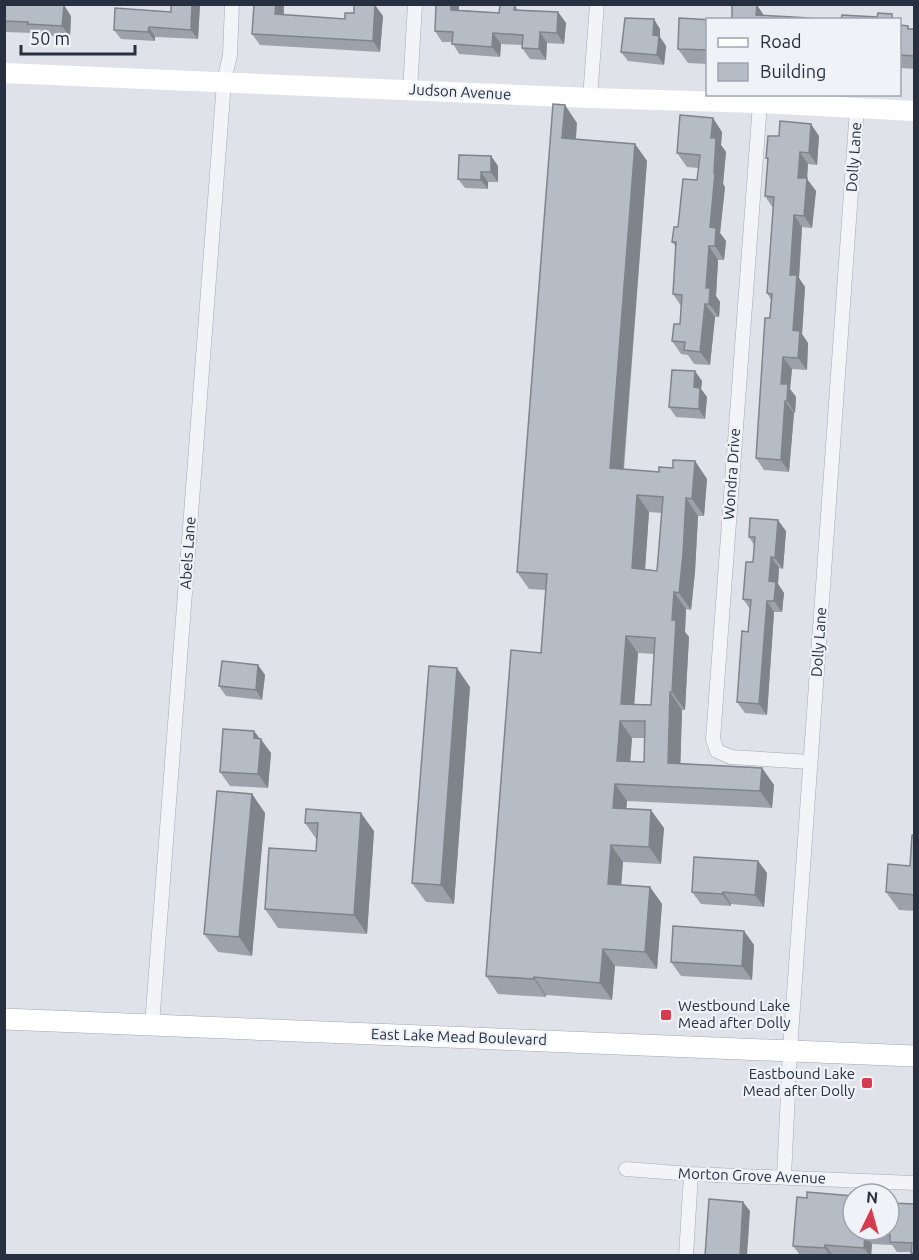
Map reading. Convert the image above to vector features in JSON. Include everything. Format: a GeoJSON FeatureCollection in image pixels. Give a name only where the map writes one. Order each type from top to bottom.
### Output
{"type":"FeatureCollection","features":[{"type":"Feature","properties":{"kind":"main road","name":"East Lake Mead Boulevard"},"geometry":{"type":"LineString","coordinates":[[4,1018],[915,1056]]}},
{"type":"Feature","properties":{"kind":"street","name":"Abels Lane"},"geometry":{"type":"LineString","coordinates":[[152,1025],[224,82],[230,55],[232,4]]}},
{"type":"Feature","properties":{"kind":"street"},"geometry":{"type":"LineString","coordinates":[[410,90],[415,4]]}},
{"type":"Feature","properties":{"kind":"street"},"geometry":{"type":"LineString","coordinates":[[590,98],[597,4]]}},
{"type":"Feature","properties":{"kind":"street","name":"Judson Avenue"},"geometry":{"type":"LineString","coordinates":[[4,73],[915,111]]}},
{"type":"Feature","properties":{"kind":"street","name":"Wondra Drive"},"geometry":{"type":"LineString","coordinates":[[760,103],[712,739],[717,750],[731,757],[810,762]]}},
{"type":"Feature","properties":{"kind":"street","name":"Dolly Lane"},"geometry":{"type":"LineString","coordinates":[[784,1177],[790,1050],[857,108]]}},
{"type":"Feature","properties":{"kind":"street","name":"Morton Grove Avenue"},"geometry":{"type":"LineString","coordinates":[[626,1169],[691,1174],[915,1183]]}},
{"type":"Feature","properties":{"kind":"street"},"geometry":{"type":"LineString","coordinates":[[686,1256],[691,1174]]}},
{"type":"Feature","properties":{"kind":"building"},"geometry":{"type":"Polygon","coordinates":[[[4,4],[64,5],[62,26],[4,21],[4,4]]]}},
{"type":"Feature","properties":{"kind":"building"},"geometry":{"type":"Polygon","coordinates":[[[171,4],[192,4],[191,30],[149,27],[148,32],[114,30],[115,8],[171,12],[171,4]]]}},
{"type":"Feature","properties":{"kind":"building"},"geometry":{"type":"Polygon","coordinates":[[[254,4],[276,4],[275,14],[345,19],[345,13],[354,13],[354,4],[375,5],[373,41],[252,34],[254,4]]]}},
{"type":"Feature","properties":{"kind":"building"},"geometry":{"type":"Polygon","coordinates":[[[436,4],[451,4],[451,10],[499,13],[500,5],[515,5],[514,10],[558,12],[557,33],[540,32],[539,49],[522,48],[523,35],[493,33],[492,47],[452,44],[453,32],[435,31],[436,4]]]}},
{"type":"Feature","properties":{"kind":"building"},"geometry":{"type":"Polygon","coordinates":[[[732,4],[757,5],[756,15],[809,18],[732,18],[732,4]]]}},
{"type":"Feature","properties":{"kind":"building"},"geometry":{"type":"Polygon","coordinates":[[[878,13],[892,14],[892,18],[841,18],[842,15],[877,17],[878,13]]]}},
{"type":"Feature","properties":{"kind":"building"},"geometry":{"type":"Polygon","coordinates":[[[625,18],[654,19],[653,35],[659,36],[657,55],[621,52],[625,18]]]}},
{"type":"Feature","properties":{"kind":"building"},"geometry":{"type":"Polygon","coordinates":[[[679,18],[706,20],[706,50],[678,49],[679,18]]]}},
{"type":"Feature","properties":{"kind":"building"},"geometry":{"type":"Polygon","coordinates":[[[901,25],[908,26],[908,29],[915,29],[915,56],[901,55],[901,25]]]}},
{"type":"Feature","properties":{"kind":"building"},"geometry":{"type":"Polygon","coordinates":[[[553,104],[565,105],[562,138],[635,144],[610,468],[659,472],[659,467],[673,468],[673,460],[695,461],[692,499],[686,498],[679,593],[674,592],[672,620],[676,620],[672,692],[670,692],[668,763],[762,768],[760,791],[615,784],[613,808],[651,810],[649,847],[611,845],[608,884],[650,887],[645,952],[603,949],[600,983],[534,977],[534,979],[486,976],[511,650],[541,653],[547,574],[517,572],[553,104]],[[637,495],[632,568],[657,571],[663,497],[637,495]],[[626,636],[621,704],[651,705],[655,638],[626,636]],[[620,721],[617,761],[644,762],[645,721],[620,721]]]}},
{"type":"Feature","properties":{"kind":"building"},"geometry":{"type":"Polygon","coordinates":[[[680,115],[713,118],[711,138],[716,138],[710,227],[716,228],[715,246],[709,246],[706,288],[710,288],[709,304],[705,304],[700,352],[684,350],[685,342],[672,341],[674,324],[680,324],[682,295],[673,294],[676,242],[672,242],[674,227],[678,227],[683,179],[697,180],[700,155],[677,153],[680,115]]]}},
{"type":"Feature","properties":{"kind":"building"},"geometry":{"type":"Polygon","coordinates":[[[780,121],[811,124],[809,153],[800,152],[798,178],[807,178],[804,216],[794,215],[790,275],[797,275],[793,330],[800,331],[798,358],[783,357],[781,384],[788,384],[781,460],[756,458],[765,318],[770,318],[772,294],[767,293],[774,197],[765,196],[768,158],[766,158],[768,136],[779,136],[780,121]]]}},
{"type":"Feature","properties":{"kind":"building"},"geometry":{"type":"Polygon","coordinates":[[[459,155],[491,156],[491,172],[481,172],[481,180],[458,179],[459,155]]]}},
{"type":"Feature","properties":{"kind":"building"},"geometry":{"type":"Polygon","coordinates":[[[672,370],[695,371],[694,387],[700,388],[699,409],[669,407],[672,370]]]}},
{"type":"Feature","properties":{"kind":"building"},"geometry":{"type":"Polygon","coordinates":[[[750,518],[778,520],[775,558],[771,557],[769,581],[776,582],[774,601],[767,601],[759,704],[737,702],[742,631],[748,632],[751,600],[743,599],[746,562],[753,562],[755,537],[749,537],[750,518]]]}},
{"type":"Feature","properties":{"kind":"building"},"geometry":{"type":"Polygon","coordinates":[[[222,661],[258,665],[256,690],[219,686],[222,661]]]}},
{"type":"Feature","properties":{"kind":"building"},"geometry":{"type":"Polygon","coordinates":[[[429,666],[457,668],[441,885],[412,883],[429,666]]]}},
{"type":"Feature","properties":{"kind":"building"},"geometry":{"type":"Polygon","coordinates":[[[223,729],[254,731],[254,738],[261,739],[258,774],[220,772],[223,729]]]}},
{"type":"Feature","properties":{"kind":"building"},"geometry":{"type":"Polygon","coordinates":[[[217,791],[252,794],[239,937],[204,934],[217,791]]]}},
{"type":"Feature","properties":{"kind":"building"},"geometry":{"type":"Polygon","coordinates":[[[306,809],[361,813],[354,915],[265,909],[269,848],[316,851],[318,823],[305,823],[306,809]]]}},
{"type":"Feature","properties":{"kind":"building"},"geometry":{"type":"Polygon","coordinates":[[[912,835],[915,835],[915,895],[886,892],[888,864],[910,866],[912,835]]]}},
{"type":"Feature","properties":{"kind":"building"},"geometry":{"type":"Polygon","coordinates":[[[694,857],[758,861],[755,895],[692,892],[694,857]]]}},
{"type":"Feature","properties":{"kind":"building"},"geometry":{"type":"Polygon","coordinates":[[[673,926],[744,931],[742,966],[671,962],[673,926]]]}},
{"type":"Feature","properties":{"kind":"building"},"geometry":{"type":"Polygon","coordinates":[[[807,1192],[841,1195],[841,1242],[864,1242],[864,1248],[825,1245],[825,1248],[793,1246],[797,1197],[807,1198],[807,1192]]]}},
{"type":"Feature","properties":{"kind":"building"},"geometry":{"type":"Polygon","coordinates":[[[709,1199],[743,1202],[740,1256],[705,1256],[709,1199]]]}},
{"type":"Feature","properties":{"kind":"building"},"geometry":{"type":"Polygon","coordinates":[[[901,1203],[915,1204],[915,1253],[911,1253],[912,1243],[890,1242],[901,1242],[901,1203]]]}},
{"type":"Feature","properties":{"kind":"place","name":"Westbound Lake Mead after Dolly"},"geometry":{"type":"Point","coordinates":[666,1015]}},
{"type":"Feature","properties":{"kind":"place","name":"Eastbound Lake Mead after Dolly"},"geometry":{"type":"Point","coordinates":[867,1083]}}]}
